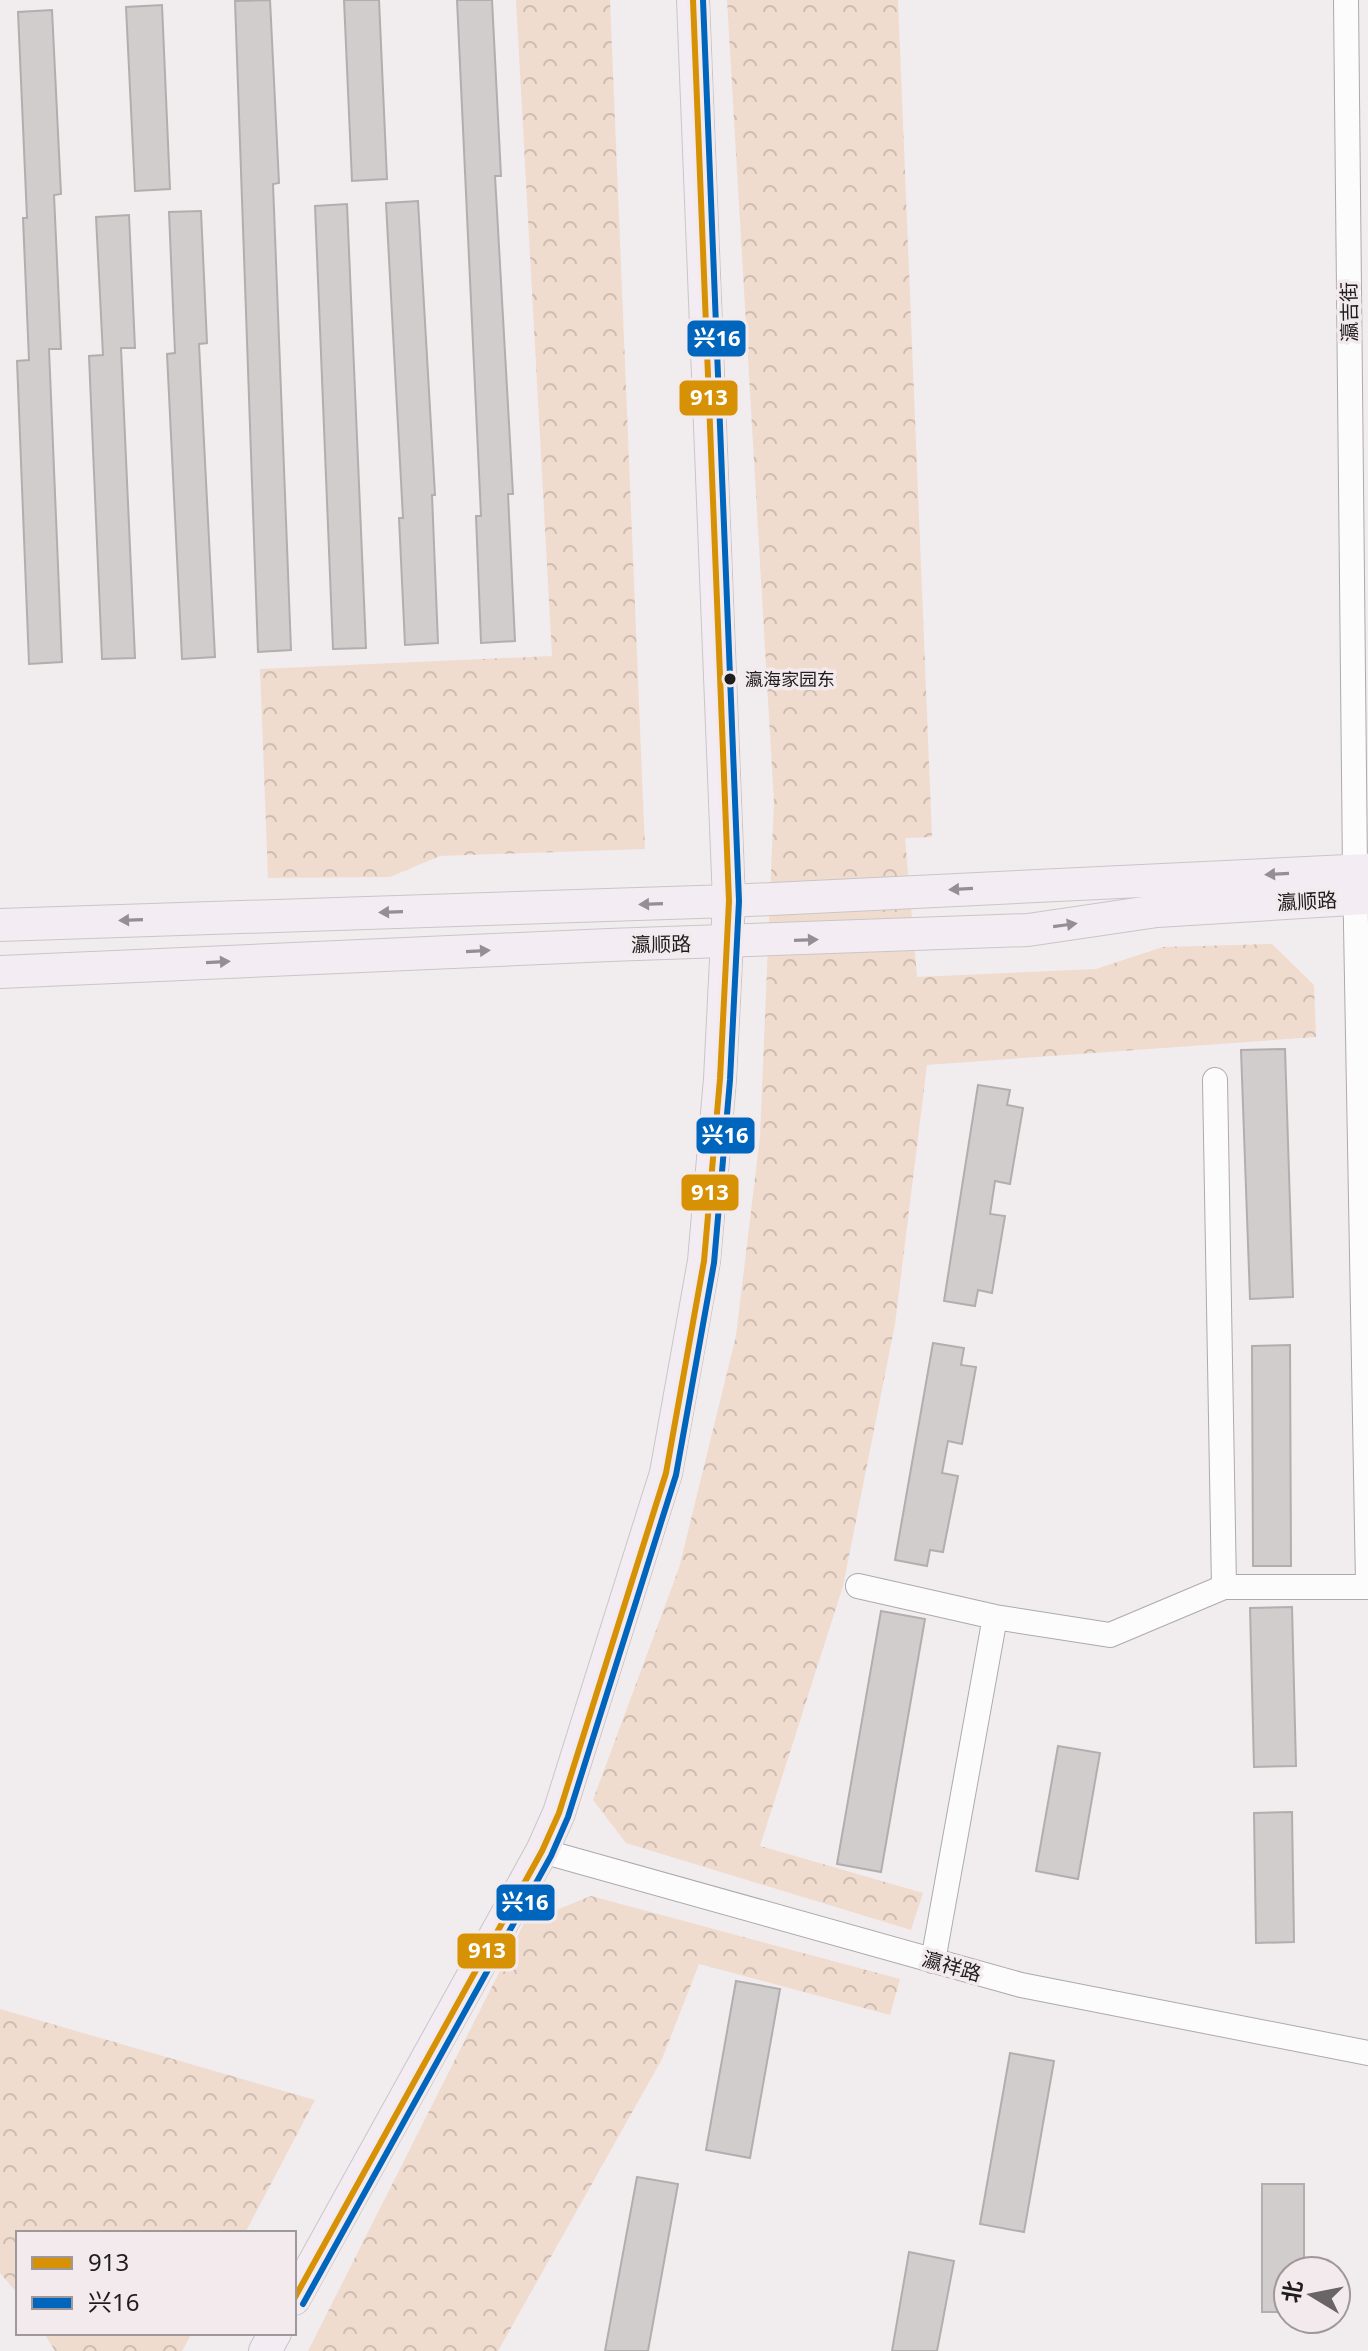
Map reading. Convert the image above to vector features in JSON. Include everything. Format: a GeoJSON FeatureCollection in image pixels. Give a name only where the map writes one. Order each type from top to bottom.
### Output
{"type":"FeatureCollection","features":[{"type":"Feature","properties":{"kind":"main road"},"geometry":{"type":"LineString","coordinates":[[296,2295],[542,1851],[559,1813],[666,1473],[704,1261],[729,901],[693,0]]}},
{"type":"Feature","properties":{"kind":"main road","name":"瀛顺路"},"geometry":{"type":"LineString","coordinates":[[0,925],[1362,884]]}},
{"type":"Feature","properties":{"kind":"main road","name":"瀛顺路"},"geometry":{"type":"LineString","coordinates":[[0,972],[593,945],[728,943],[1028,930],[1362,884]]}},
{"type":"Feature","properties":{"kind":"street","name":"瀛吉街"},"geometry":{"type":"LineString","coordinates":[[1346,0],[1362,884],[1368,1585]]}},
{"type":"Feature","properties":{"kind":"street"},"geometry":{"type":"LineString","coordinates":[[1215,1080],[1224,1587]]}},
{"type":"Feature","properties":{"kind":"street"},"geometry":{"type":"LineString","coordinates":[[858,1586],[995,1617],[1110,1635],[1224,1587],[1368,1585]]}},
{"type":"Feature","properties":{"kind":"street"},"geometry":{"type":"LineString","coordinates":[[933,1961],[995,1617]]}},
{"type":"Feature","properties":{"kind":"street","name":"瀛祥路"},"geometry":{"type":"LineString","coordinates":[[542,1851],[1021,1985],[1368,2053]]}},
{"type":"Feature","properties":{"kind":"green space"},"geometry":{"type":"Polygon","coordinates":[[[516,0],[610,0],[645,849],[440,856],[390,877],[268,878],[260,669],[552,656],[516,0]]]}},
{"type":"Feature","properties":{"kind":"green space"},"geometry":{"type":"Polygon","coordinates":[[[727,0],[898,0],[932,837],[905,838],[917,977],[1096,969],[1163,947],[1272,944],[1314,985],[1316,1037],[927,1065],[895,1324],[843,1586],[760,1846],[923,1893],[911,1930],[626,1843],[593,1800],[679,1568],[736,1336],[760,1136],[774,802],[727,0]]]}},
{"type":"Feature","properties":{"kind":"green space"},"geometry":{"type":"Polygon","coordinates":[[[591,1896],[900,1979],[890,2015],[699,1964],[662,2059],[498,2351],[308,2351],[524,1923],[591,1896]]]}},
{"type":"Feature","properties":{"kind":"green space"},"geometry":{"type":"Polygon","coordinates":[[[0,2009],[315,2100],[246,2231],[16,2231],[16,2292],[0,2273],[0,2009]]]}},
{"type":"Feature","properties":{"kind":"green space"},"geometry":{"type":"Polygon","coordinates":[[[45,2335],[191,2335],[182,2351],[55,2351],[45,2335]]]}},
{"type":"Feature","properties":{"kind":"building"},"geometry":{"type":"Polygon","coordinates":[[[270,0],[279,183],[273,184],[291,650],[258,652],[235,1],[270,0]]]}},
{"type":"Feature","properties":{"kind":"building"},"geometry":{"type":"Polygon","coordinates":[[[344,0],[379,0],[387,179],[352,181],[344,0]]]}},
{"type":"Feature","properties":{"kind":"building"},"geometry":{"type":"Polygon","coordinates":[[[457,0],[492,0],[501,176],[495,176],[513,494],[508,494],[515,641],[481,643],[476,516],[481,516],[457,0]]]}},
{"type":"Feature","properties":{"kind":"building"},"geometry":{"type":"Polygon","coordinates":[[[162,5],[170,189],[135,191],[126,7],[162,5]]]}},
{"type":"Feature","properties":{"kind":"building"},"geometry":{"type":"Polygon","coordinates":[[[52,10],[61,194],[54,195],[61,349],[49,349],[62,662],[29,664],[17,361],[29,360],[23,218],[27,218],[18,12],[52,10]]]}},
{"type":"Feature","properties":{"kind":"building"},"geometry":{"type":"Polygon","coordinates":[[[418,201],[435,495],[432,495],[438,643],[405,645],[399,518],[403,518],[386,203],[418,201]]]}},
{"type":"Feature","properties":{"kind":"building"},"geometry":{"type":"Polygon","coordinates":[[[347,204],[366,648],[333,649],[315,206],[347,204]]]}},
{"type":"Feature","properties":{"kind":"building"},"geometry":{"type":"Polygon","coordinates":[[[201,211],[207,343],[199,344],[215,657],[182,659],[167,354],[175,353],[169,212],[201,211]]]}},
{"type":"Feature","properties":{"kind":"building"},"geometry":{"type":"Polygon","coordinates":[[[129,215],[135,348],[121,348],[135,658],[102,659],[89,356],[103,355],[96,217],[129,215]]]}},
{"type":"Feature","properties":{"kind":"building"},"geometry":{"type":"Polygon","coordinates":[[[1285,1049],[1293,1297],[1250,1299],[1241,1050],[1285,1049]]]}},
{"type":"Feature","properties":{"kind":"building"},"geometry":{"type":"Polygon","coordinates":[[[978,1085],[1010,1090],[1007,1105],[1023,1108],[1010,1184],[995,1181],[990,1214],[1005,1216],[992,1293],[978,1290],[975,1306],[944,1301],[978,1085]]]}},
{"type":"Feature","properties":{"kind":"building"},"geometry":{"type":"Polygon","coordinates":[[[933,1343],[964,1348],[961,1365],[976,1367],[962,1444],[948,1441],[942,1473],[958,1476],[943,1552],[930,1550],[927,1566],[895,1560],[933,1343]]]}},
{"type":"Feature","properties":{"kind":"building"},"geometry":{"type":"Polygon","coordinates":[[[1290,1345],[1291,1566],[1253,1566],[1252,1346],[1290,1345]]]}},
{"type":"Feature","properties":{"kind":"building"},"geometry":{"type":"Polygon","coordinates":[[[1292,1607],[1296,1766],[1254,1767],[1250,1608],[1292,1607]]]}},
{"type":"Feature","properties":{"kind":"building"},"geometry":{"type":"Polygon","coordinates":[[[881,1611],[925,1619],[881,1872],[837,1864],[881,1611]]]}},
{"type":"Feature","properties":{"kind":"building"},"geometry":{"type":"Polygon","coordinates":[[[1058,1746],[1100,1753],[1078,1879],[1036,1871],[1058,1746]]]}},
{"type":"Feature","properties":{"kind":"building"},"geometry":{"type":"Polygon","coordinates":[[[1292,1812],[1294,1942],[1256,1943],[1254,1813],[1292,1812]]]}},
{"type":"Feature","properties":{"kind":"building"},"geometry":{"type":"Polygon","coordinates":[[[736,1981],[780,1989],[750,2158],[706,2150],[736,1981]]]}},
{"type":"Feature","properties":{"kind":"building"},"geometry":{"type":"Polygon","coordinates":[[[1010,2053],[1054,2061],[1024,2232],[980,2224],[1010,2053]]]}},
{"type":"Feature","properties":{"kind":"building"},"geometry":{"type":"Polygon","coordinates":[[[637,2177],[678,2184],[648,2351],[605,2351],[637,2177]]]}},
{"type":"Feature","properties":{"kind":"building"},"geometry":{"type":"Polygon","coordinates":[[[1262,2184],[1304,2184],[1304,2255],[1272,2255],[1272,2312],[1262,2312],[1262,2184]]]}},
{"type":"Feature","properties":{"kind":"building"},"geometry":{"type":"Polygon","coordinates":[[[909,2252],[954,2261],[937,2351],[892,2351],[909,2252]]]}},
{"type":"Feature","properties":{"kind":"transit line","name":"913"},"geometry":{"type":"LineString","coordinates":[[296,2295],[542,1851],[559,1813],[666,1473],[704,1261],[720,1079],[729,901],[693,0]]}},
{"type":"Feature","properties":{"kind":"transit line","name":"兴16"},"geometry":{"type":"LineString","coordinates":[[303,2304],[551,1856],[568,1817],[676,1475],[714,1263],[730,1080],[739,901],[703,0]]}},
{"type":"Feature","properties":{"kind":"place","name":"瀛海家园东"},"geometry":{"type":"Point","coordinates":[730,679]}}]}
